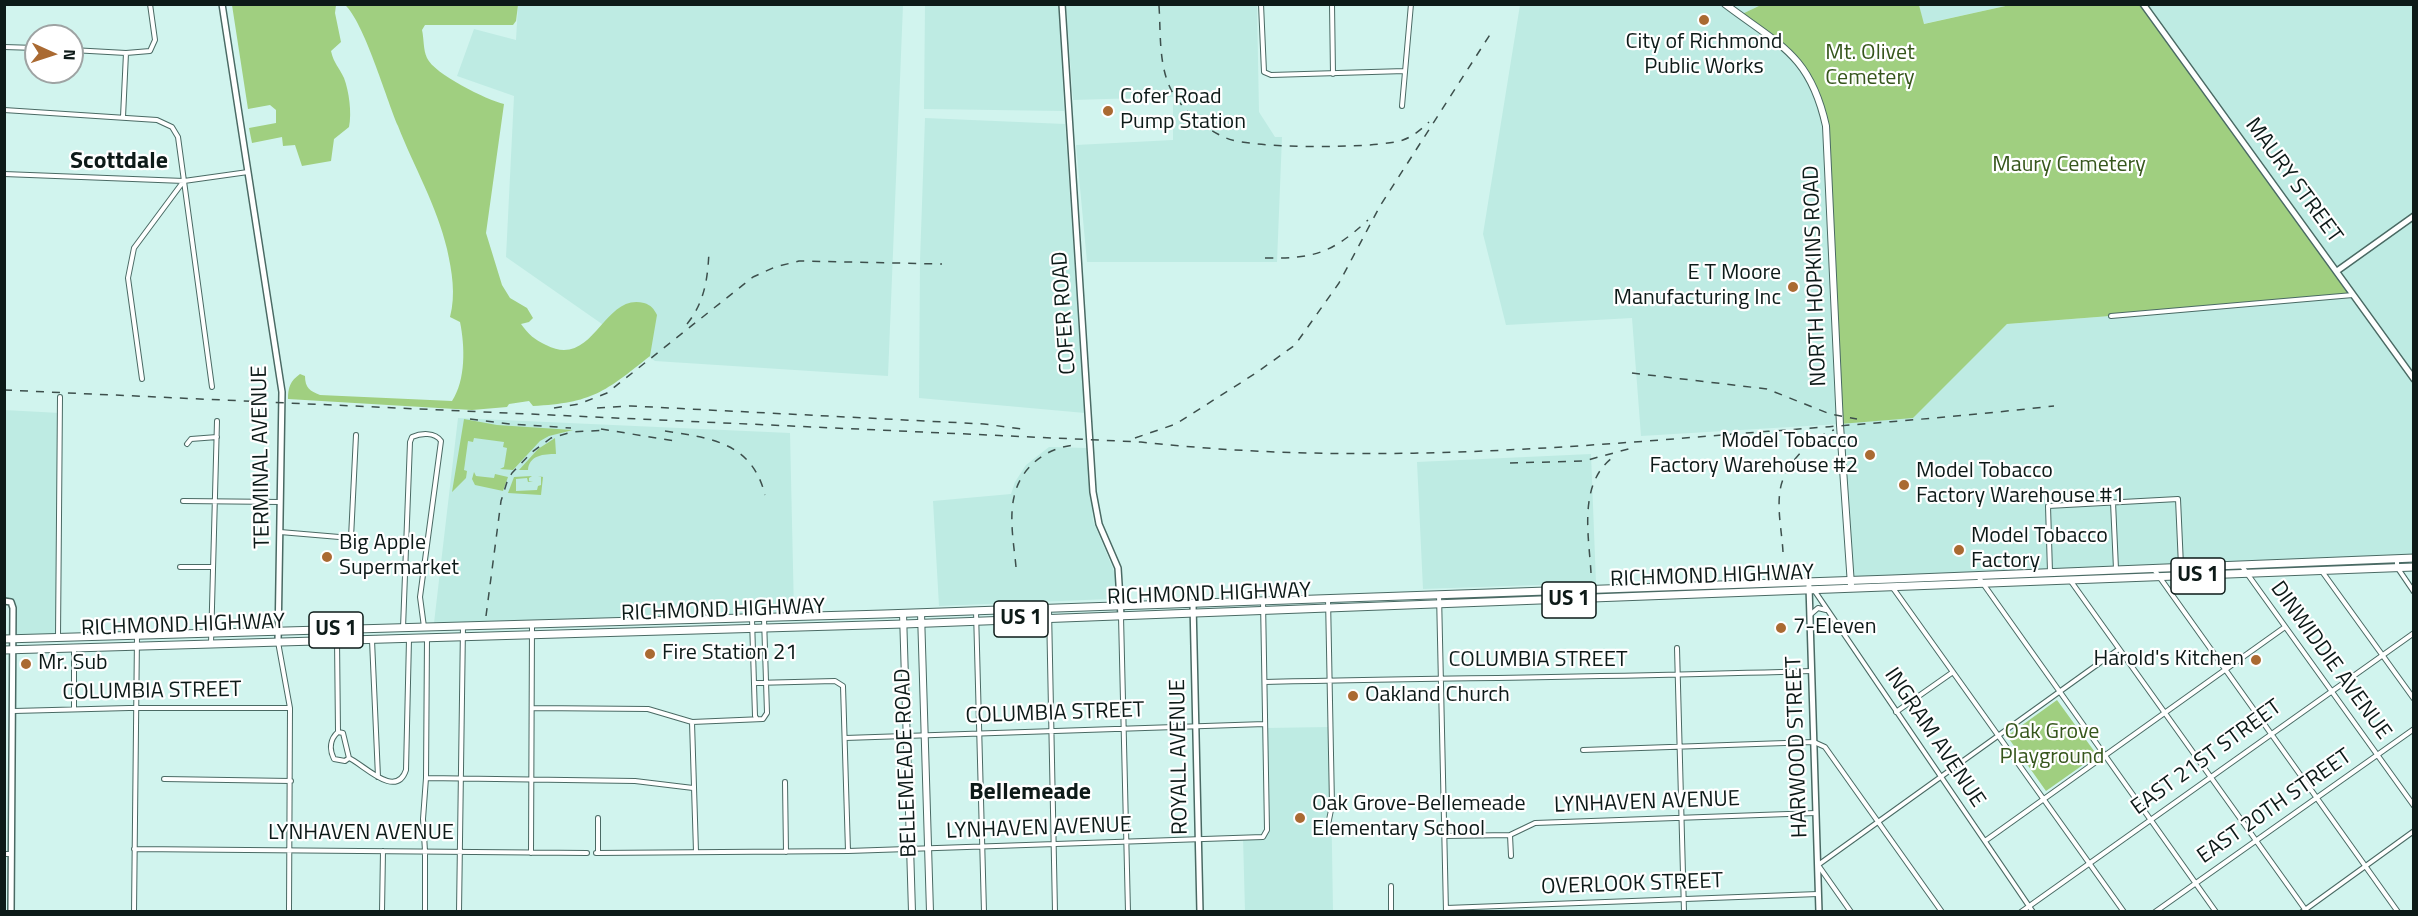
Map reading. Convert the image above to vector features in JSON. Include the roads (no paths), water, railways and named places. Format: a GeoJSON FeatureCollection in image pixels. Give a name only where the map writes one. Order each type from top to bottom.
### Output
{"type":"FeatureCollection","features":[{"type":"Feature","properties":{"kind":"main road","name":"NORTH HOPKINS ROAD"},"geometry":{"type":"LineString","coordinates":[[1725,4],[1775,40],[1801,64],[1818,94],[1826,126],[1840,426],[1851,589]]}},
{"type":"Feature","properties":{"kind":"main road","name":"RICHMOND HIGHWAY"},"geometry":{"type":"LineString","coordinates":[[4,639],[903,614],[2414,558]]}},
{"type":"Feature","properties":{"kind":"main road","name":"RICHMOND HIGHWAY"},"geometry":{"type":"LineString","coordinates":[[4,650],[904,624],[2414,567]]}},
{"type":"Feature","properties":{"kind":"main road","name":"BELLEMEADE ROAD"},"geometry":{"type":"LineString","coordinates":[[921,613],[930,912]]}},
{"type":"Feature","properties":{"kind":"main road","name":"BELLEMEADE ROAD"},"geometry":{"type":"LineString","coordinates":[[903,614],[912,912]]}},
{"type":"Feature","properties":{"kind":"street"},"geometry":{"type":"LineString","coordinates":[[84,51],[147,53],[153,48],[155,40],[150,4]]}},
{"type":"Feature","properties":{"kind":"street","name":"TERMINAL AVENUE"},"geometry":{"type":"LineString","coordinates":[[222,4],[282,392],[277,632],[290,708],[289,912]]}},
{"type":"Feature","properties":{"kind":"street","name":"COFER ROAD"},"geometry":{"type":"LineString","coordinates":[[1062,4],[1093,492],[1099,524],[1118,568],[1121,616]]}},
{"type":"Feature","properties":{"kind":"street"},"geometry":{"type":"LineString","coordinates":[[1261,4],[1264,72],[1271,75],[1405,71]]}},
{"type":"Feature","properties":{"kind":"street"},"geometry":{"type":"LineString","coordinates":[[1332,4],[1333,74]]}},
{"type":"Feature","properties":{"kind":"street"},"geometry":{"type":"LineString","coordinates":[[1402,106],[1411,4]]}},
{"type":"Feature","properties":{"kind":"street","name":"MAURY STREET"},"geometry":{"type":"LineString","coordinates":[[2143,4],[2414,379]]}},
{"type":"Feature","properties":{"kind":"street"},"geometry":{"type":"LineString","coordinates":[[4,47],[24,48]]}},
{"type":"Feature","properties":{"kind":"street"},"geometry":{"type":"LineString","coordinates":[[123,117],[126,53]]}},
{"type":"Feature","properties":{"kind":"street"},"geometry":{"type":"LineString","coordinates":[[4,110],[157,120],[172,127],[178,137],[212,387]]}},
{"type":"Feature","properties":{"kind":"street"},"geometry":{"type":"LineString","coordinates":[[4,174],[184,181],[249,172]]}},
{"type":"Feature","properties":{"kind":"street"},"geometry":{"type":"LineString","coordinates":[[142,379],[128,278],[134,248],[184,181]]}},
{"type":"Feature","properties":{"kind":"street"},"geometry":{"type":"LineString","coordinates":[[2337,271],[2414,216]]}},
{"type":"Feature","properties":{"kind":"street"},"geometry":{"type":"LineString","coordinates":[[2111,316],[2354,295]]}},
{"type":"Feature","properties":{"kind":"street"},"geometry":{"type":"LineString","coordinates":[[58,638],[60,397]]}},
{"type":"Feature","properties":{"kind":"street"},"geometry":{"type":"LineString","coordinates":[[211,644],[218,421]]}},
{"type":"Feature","properties":{"kind":"street"},"geometry":{"type":"LineString","coordinates":[[403,628],[410,442],[412,436],[419,433],[435,435],[441,441],[420,597],[424,627]]}},
{"type":"Feature","properties":{"kind":"street"},"geometry":{"type":"LineString","coordinates":[[280,531],[351,538],[356,435]]}},
{"type":"Feature","properties":{"kind":"street"},"geometry":{"type":"LineString","coordinates":[[187,444],[191,439],[217,437]]}},
{"type":"Feature","properties":{"kind":"street"},"geometry":{"type":"LineString","coordinates":[[2050,572],[2048,506],[2113,502],[2178,500],[2181,566]]}},
{"type":"Feature","properties":{"kind":"street"},"geometry":{"type":"LineString","coordinates":[[183,501],[281,502]]}},
{"type":"Feature","properties":{"kind":"street"},"geometry":{"type":"LineString","coordinates":[[2113,502],[2116,569]]}},
{"type":"Feature","properties":{"kind":"street"},"geometry":{"type":"LineString","coordinates":[[2397,558],[2397,567],[2414,592]]}},
{"type":"Feature","properties":{"kind":"street"},"geometry":{"type":"LineString","coordinates":[[2314,561],[2414,699]]}},
{"type":"Feature","properties":{"kind":"street","name":"DINWIDDIE AVENUE"},"geometry":{"type":"LineString","coordinates":[[2241,564],[2414,806]]}},
{"type":"Feature","properties":{"kind":"street"},"geometry":{"type":"LineString","coordinates":[[180,567],[213,567]]}},
{"type":"Feature","properties":{"kind":"street"},"geometry":{"type":"LineString","coordinates":[[2153,568],[2398,912]]}},
{"type":"Feature","properties":{"kind":"street"},"geometry":{"type":"LineString","coordinates":[[405,570],[424,571]]}},
{"type":"Feature","properties":{"kind":"street"},"geometry":{"type":"LineString","coordinates":[[2064,572],[2305,911],[2414,831]]}},
{"type":"Feature","properties":{"kind":"street"},"geometry":{"type":"LineString","coordinates":[[1976,574],[2216,912]]}},
{"type":"Feature","properties":{"kind":"street"},"geometry":{"type":"LineString","coordinates":[[1892,579],[1893,588],[2124,912]]}},
{"type":"Feature","properties":{"kind":"street","name":"HARWOOD STREET"},"geometry":{"type":"LineString","coordinates":[[1809,581],[1812,591],[1810,615],[1819,912]]}},
{"type":"Feature","properties":{"kind":"street","name":"INGRAM AVENUE"},"geometry":{"type":"LineString","coordinates":[[1812,591],[2033,912]]}},
{"type":"Feature","properties":{"kind":"street"},"geometry":{"type":"LineString","coordinates":[[1439,594],[1446,910]]}},
{"type":"Feature","properties":{"kind":"street"},"geometry":{"type":"LineString","coordinates":[[1327,830],[1332,805],[1328,598]]}},
{"type":"Feature","properties":{"kind":"street"},"geometry":{"type":"LineString","coordinates":[[1263,600],[1265,724]]}},
{"type":"Feature","properties":{"kind":"street"},"geometry":{"type":"LineString","coordinates":[[4,601],[11,602],[13,606],[14,639],[14,711],[8,854],[11,912]]}},
{"type":"Feature","properties":{"kind":"street","name":"ROYALL AVENUE"},"geometry":{"type":"LineString","coordinates":[[1193,603],[1200,912]]}},
{"type":"Feature","properties":{"kind":"street"},"geometry":{"type":"LineString","coordinates":[[1048,608],[1055,912]]}},
{"type":"Feature","properties":{"kind":"street"},"geometry":{"type":"LineString","coordinates":[[1810,615],[1818,608],[1827,610]]}},
{"type":"Feature","properties":{"kind":"street"},"geometry":{"type":"LineString","coordinates":[[976,611],[984,912]]}},
{"type":"Feature","properties":{"kind":"street"},"geometry":{"type":"LineString","coordinates":[[1121,616],[1128,912]]}},
{"type":"Feature","properties":{"kind":"street"},"geometry":{"type":"LineString","coordinates":[[752,618],[754,716],[757,719]]}},
{"type":"Feature","properties":{"kind":"street"},"geometry":{"type":"LineString","coordinates":[[533,708],[648,709],[692,722],[763,719],[766,715],[764,618]]}},
{"type":"Feature","properties":{"kind":"street"},"geometry":{"type":"LineString","coordinates":[[531,853],[532,624]]}},
{"type":"Feature","properties":{"kind":"street"},"geometry":{"type":"LineString","coordinates":[[459,912],[463,626]]}},
{"type":"Feature","properties":{"kind":"street"},"geometry":{"type":"LineString","coordinates":[[1984,841],[2285,627]]}},
{"type":"Feature","properties":{"kind":"street","name":"EAST 21ST STREET"},"geometry":{"type":"LineString","coordinates":[[2021,912],[2326,693],[2331,692],[2414,633]]}},
{"type":"Feature","properties":{"kind":"street"},"geometry":{"type":"LineString","coordinates":[[134,912],[137,636]]}},
{"type":"Feature","properties":{"kind":"street"},"geometry":{"type":"LineString","coordinates":[[338,732],[343,733],[349,758],[373,776],[398,782],[404,777],[409,638]]}},
{"type":"Feature","properties":{"kind":"street"},"geometry":{"type":"LineString","coordinates":[[425,912],[423,819],[426,778],[427,638]]}},
{"type":"Feature","properties":{"kind":"street"},"geometry":{"type":"LineString","coordinates":[[372,639],[378,777]]}},
{"type":"Feature","properties":{"kind":"street"},"geometry":{"type":"LineString","coordinates":[[337,640],[338,732],[332,738],[331,746],[333,759],[345,761],[349,758]]}},
{"type":"Feature","properties":{"kind":"street"},"geometry":{"type":"LineString","coordinates":[[74,648],[74,710]]}},
{"type":"Feature","properties":{"kind":"street"},"geometry":{"type":"LineString","coordinates":[[1677,648],[1684,912]]}},
{"type":"Feature","properties":{"kind":"street"},"geometry":{"type":"LineString","coordinates":[[1851,912],[1818,865],[2119,649]]}},
{"type":"Feature","properties":{"kind":"street","name":"COLUMBIA STREET"},"geometry":{"type":"LineString","coordinates":[[1265,682],[1678,675],[1812,670]]}},
{"type":"Feature","properties":{"kind":"street"},"geometry":{"type":"LineString","coordinates":[[1896,712],[1953,672]]}},
{"type":"Feature","properties":{"kind":"street"},"geometry":{"type":"LineString","coordinates":[[754,683],[835,681],[842,683],[848,851]]}},
{"type":"Feature","properties":{"kind":"street","name":"COLUMBIA STREET"},"geometry":{"type":"LineString","coordinates":[[14,711],[290,708]]}},
{"type":"Feature","properties":{"kind":"street"},"geometry":{"type":"LineString","coordinates":[[692,722],[696,852]]}},
{"type":"Feature","properties":{"kind":"street","name":"COLUMBIA STREET"},"geometry":{"type":"LineString","coordinates":[[845,738],[1265,724]]}},
{"type":"Feature","properties":{"kind":"street","name":"LYNHAVEN AVENUE"},"geometry":{"type":"LineString","coordinates":[[598,818],[597,853],[848,851],[1260,837],[1266,834],[1265,724]]}},
{"type":"Feature","properties":{"kind":"street","name":"EAST 20TH STREET"},"geometry":{"type":"LineString","coordinates":[[2155,912],[2316,796],[2414,729]]}},
{"type":"Feature","properties":{"kind":"street"},"geometry":{"type":"LineString","coordinates":[[1583,750],[1814,742],[1825,747],[1942,912]]}},
{"type":"Feature","properties":{"kind":"street"},"geometry":{"type":"LineString","coordinates":[[426,778],[635,781],[693,788]]}},
{"type":"Feature","properties":{"kind":"street"},"geometry":{"type":"LineString","coordinates":[[164,779],[291,781]]}},
{"type":"Feature","properties":{"kind":"street"},"geometry":{"type":"LineString","coordinates":[[785,782],[786,852]]}},
{"type":"Feature","properties":{"kind":"street","name":"LYNHAVEN AVENUE"},"geometry":{"type":"LineString","coordinates":[[1445,836],[1510,835],[1535,823],[1816,813]]}},
{"type":"Feature","properties":{"kind":"street"},"geometry":{"type":"LineString","coordinates":[[1510,835],[1510,856]]}},
{"type":"Feature","properties":{"kind":"street","name":"LYNHAVEN AVENUE"},"geometry":{"type":"LineString","coordinates":[[134,849],[587,853]]}},
{"type":"Feature","properties":{"kind":"street"},"geometry":{"type":"LineString","coordinates":[[382,912],[383,851]]}},
{"type":"Feature","properties":{"kind":"street"},"geometry":{"type":"LineString","coordinates":[[1391,886],[1391,912]]}},
{"type":"Feature","properties":{"kind":"street","name":"OVERLOOK STREET"},"geometry":{"type":"LineString","coordinates":[[1446,910],[1818,894]]}},
{"type":"Feature","properties":{"kind":"railway"},"geometry":{"type":"LineString","coordinates":[[1159,6],[1161,52],[1165,74],[1174,95],[1190,114],[1226,138],[1240,142],[1286,146],[1368,145],[1403,140],[1429,122]]}},
{"type":"Feature","properties":{"kind":"railway"},"geometry":{"type":"LineString","coordinates":[[1135,438],[1176,424],[1295,345],[1339,283],[1380,206],[1491,33]]}},
{"type":"Feature","properties":{"kind":"railway"},"geometry":{"type":"LineString","coordinates":[[1265,258],[1297,257],[1321,252],[1344,240],[1368,220]]}},
{"type":"Feature","properties":{"kind":"railway"},"geometry":{"type":"LineString","coordinates":[[687,324],[702,298],[708,270],[709,250]]}},
{"type":"Feature","properties":{"kind":"railway"},"geometry":{"type":"LineString","coordinates":[[554,408],[579,404],[607,393],[753,277],[775,267],[799,261],[942,264]]}},
{"type":"Feature","properties":{"kind":"railway"},"geometry":{"type":"LineString","coordinates":[[1632,373],[1767,389],[1830,414],[1857,419]]}},
{"type":"Feature","properties":{"kind":"railway"},"geometry":{"type":"LineString","coordinates":[[4,390],[1141,442],[1215,449],[1363,454],[1585,446],[1894,422],[2054,406]]}},
{"type":"Feature","properties":{"kind":"railway"},"geometry":{"type":"LineString","coordinates":[[597,408],[631,406],[984,424],[1022,429]]}},
{"type":"Feature","properties":{"kind":"railway"},"geometry":{"type":"LineString","coordinates":[[470,419],[571,428]]}},
{"type":"Feature","properties":{"kind":"railway"},"geometry":{"type":"LineString","coordinates":[[601,429],[675,441]]}},
{"type":"Feature","properties":{"kind":"railway"},"geometry":{"type":"LineString","coordinates":[[486,616],[501,501],[512,473],[532,452],[551,438],[572,432],[608,430]]}},
{"type":"Feature","properties":{"kind":"railway"},"geometry":{"type":"LineString","coordinates":[[1783,552],[1779,506],[1782,481],[1792,463],[1808,446],[1834,430]]}},
{"type":"Feature","properties":{"kind":"railway"},"geometry":{"type":"LineString","coordinates":[[665,431],[713,440],[740,453],[759,477],[765,495]]}},
{"type":"Feature","properties":{"kind":"railway"},"geometry":{"type":"LineString","coordinates":[[1016,567],[1012,514],[1017,486],[1022,476],[1037,460],[1056,449],[1077,445]]}},
{"type":"Feature","properties":{"kind":"railway"},"geometry":{"type":"LineString","coordinates":[[1510,463],[1584,461],[1632,448]]}},
{"type":"Feature","properties":{"kind":"railway"},"geometry":{"type":"LineString","coordinates":[[1591,573],[1588,526],[1590,494],[1595,479],[1616,455]]}},
{"type":"Feature","properties":{"kind":"place","name":"City of Richmond Public Works"},"geometry":{"type":"Point","coordinates":[1704,20]}},
{"type":"Feature","properties":{"kind":"place","name":"Cofer Road Pump Station"},"geometry":{"type":"Point","coordinates":[1108,111]}},
{"type":"Feature","properties":{"kind":"place","name":"E T Moore Manufacturing Inc"},"geometry":{"type":"Point","coordinates":[1793,287]}},
{"type":"Feature","properties":{"kind":"place","name":"Model Tobacco Factory Warehouse #2"},"geometry":{"type":"Point","coordinates":[1870,455]}},
{"type":"Feature","properties":{"kind":"place","name":"Model Tobacco Factory Warehouse #1"},"geometry":{"type":"Point","coordinates":[1904,485]}},
{"type":"Feature","properties":{"kind":"place","name":"Model Tobacco Factory"},"geometry":{"type":"Point","coordinates":[1959,550]}},
{"type":"Feature","properties":{"kind":"place","name":"Big Apple Supermarket"},"geometry":{"type":"Point","coordinates":[327,557]}},
{"type":"Feature","properties":{"kind":"place","name":"7-Eleven"},"geometry":{"type":"Point","coordinates":[1781,628]}},
{"type":"Feature","properties":{"kind":"place","name":"Fire Station 21"},"geometry":{"type":"Point","coordinates":[650,654]}},
{"type":"Feature","properties":{"kind":"place","name":"Harold's Kitchen"},"geometry":{"type":"Point","coordinates":[2256,660]}},
{"type":"Feature","properties":{"kind":"place","name":"Mr. Sub"},"geometry":{"type":"Point","coordinates":[26,664]}},
{"type":"Feature","properties":{"kind":"place","name":"Oakland Church"},"geometry":{"type":"Point","coordinates":[1353,696]}},
{"type":"Feature","properties":{"kind":"place","name":"Oak Grove-Bellemeade Elementary School"},"geometry":{"type":"Point","coordinates":[1300,818]}},
{"type":"Feature","properties":{"kind":"district","name":"Scottdale"},"geometry":{"type":"Point","coordinates":[119,162]}},
{"type":"Feature","properties":{"kind":"district","name":"Bellemeade"},"geometry":{"type":"Point","coordinates":[1030,793]}},
{"type":"Feature","properties":{"kind":"park label","name":"Mt. Olivet Cemetery"},"geometry":{"type":"Point","coordinates":[1870,66]}},
{"type":"Feature","properties":{"kind":"park label","name":"Maury Cemetery"},"geometry":{"type":"Point","coordinates":[2069,166]}},
{"type":"Feature","properties":{"kind":"park label","name":"Oak Grove Playground"},"geometry":{"type":"Point","coordinates":[2052,746]}}]}
